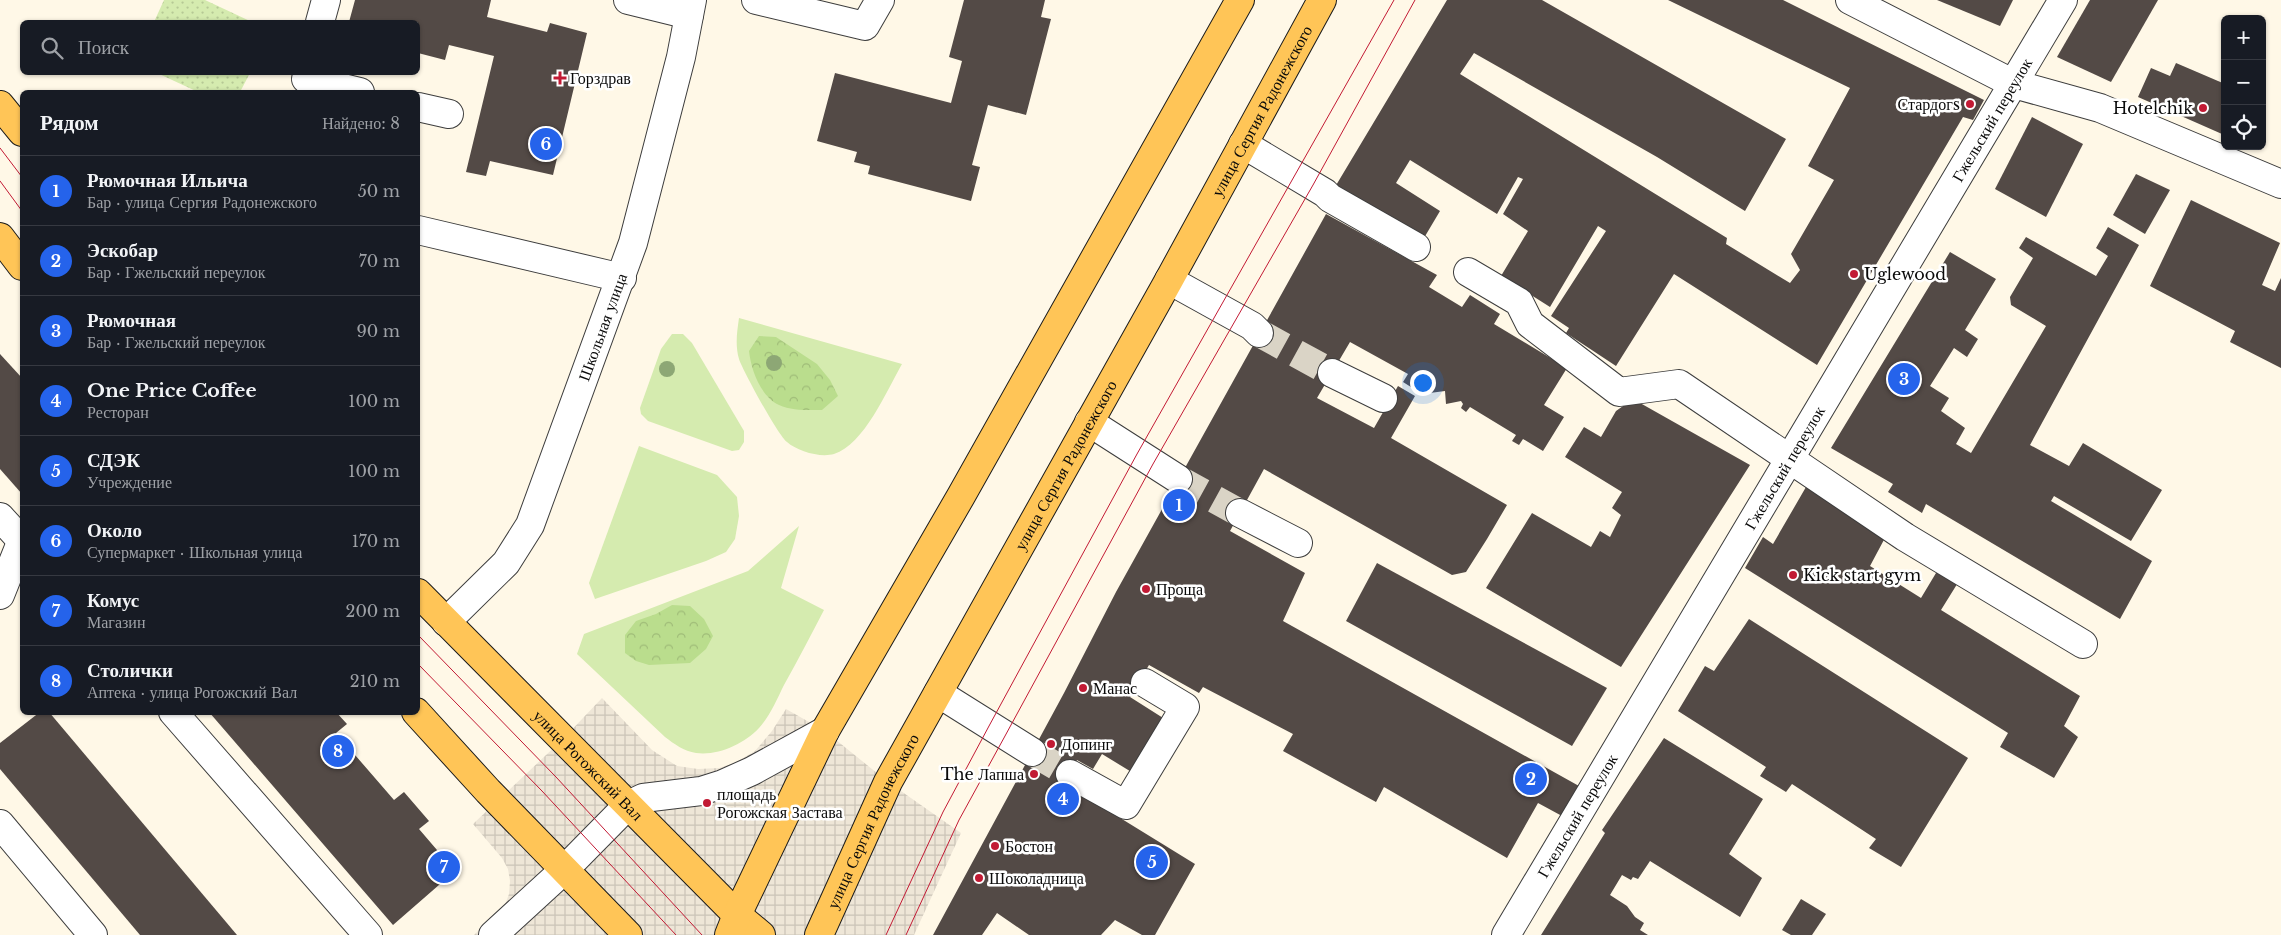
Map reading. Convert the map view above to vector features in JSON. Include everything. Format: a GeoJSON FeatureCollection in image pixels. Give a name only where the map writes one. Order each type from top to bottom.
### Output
{"type":"FeatureCollection","features":[{"type":"Feature","properties":{"kind":"main road"},"geometry":{"type":"LineString","coordinates":[[733,925],[825,731],[961,496],[1240,0]]}},
{"type":"Feature","properties":{"kind":"main road","name":"улица Сергия Радонежского"},"geometry":{"type":"LineString","coordinates":[[819,935],[888,782],[1169,280],[1322,0]]}},
{"type":"Feature","properties":{"kind":"main road"},"geometry":{"type":"LineString","coordinates":[[0,105],[20,130]]}},
{"type":"Feature","properties":{"kind":"main road"},"geometry":{"type":"LineString","coordinates":[[0,238],[20,263]]}},
{"type":"Feature","properties":{"kind":"main road","name":"улица Рогожский Вал"},"geometry":{"type":"LineString","coordinates":[[420,595],[628,805],[733,925],[761,935]]}},
{"type":"Feature","properties":{"kind":"main road"},"geometry":{"type":"LineString","coordinates":[[419,715],[488,791],[628,935]]}},
{"type":"Feature","properties":{"kind":"street"},"geometry":{"type":"LineString","coordinates":[[321,20],[326,0]]}},
{"type":"Feature","properties":{"kind":"street"},"geometry":{"type":"LineString","coordinates":[[628,0],[691,8]]}},
{"type":"Feature","properties":{"kind":"street"},"geometry":{"type":"LineString","coordinates":[[756,0],[866,26],[880,0]]}},
{"type":"Feature","properties":{"kind":"street"},"geometry":{"type":"LineString","coordinates":[[1850,0],[2014,84],[2100,108],[2281,184]]}},
{"type":"Feature","properties":{"kind":"street","name":"Гжельский переулок"},"geometry":{"type":"LineString","coordinates":[[1506,935],[2063,0]]}},
{"type":"Feature","properties":{"kind":"street","name":"Школьная улица"},"geometry":{"type":"LineString","coordinates":[[446,622],[506,563],[530,525],[633,244],[681,57],[691,8]]}},
{"type":"Feature","properties":{"kind":"street"},"geometry":{"type":"LineString","coordinates":[[306,81],[350,90]]}},
{"type":"Feature","properties":{"kind":"street"},"geometry":{"type":"LineString","coordinates":[[420,107],[449,114]]}},
{"type":"Feature","properties":{"kind":"street"},"geometry":{"type":"LineString","coordinates":[[1243,144],[1326,193],[1330,198],[1416,247]]}},
{"type":"Feature","properties":{"kind":"street"},"geometry":{"type":"LineString","coordinates":[[420,230],[622,278]]}},
{"type":"Feature","properties":{"kind":"street"},"geometry":{"type":"LineString","coordinates":[[1468,272],[1519,302],[1530,324],[1619,392],[1679,384],[1905,536],[2083,644]]}},
{"type":"Feature","properties":{"kind":"street"},"geometry":{"type":"LineString","coordinates":[[1169,280],[1252,326],[1259,333]]}},
{"type":"Feature","properties":{"kind":"street"},"geometry":{"type":"LineString","coordinates":[[1332,373],[1383,398]]}},
{"type":"Feature","properties":{"kind":"street"},"geometry":{"type":"LineString","coordinates":[[1089,422],[1178,479]]}},
{"type":"Feature","properties":{"kind":"street"},"geometry":{"type":"LineString","coordinates":[[1240,513],[1298,544]]}},
{"type":"Feature","properties":{"kind":"street"},"geometry":{"type":"LineString","coordinates":[[0,517],[20,538]]}},
{"type":"Feature","properties":{"kind":"street"},"geometry":{"type":"LineString","coordinates":[[0,595],[20,545]]}},
{"type":"Feature","properties":{"kind":"street"},"geometry":{"type":"LineString","coordinates":[[1070,774],[1126,805],[1185,707],[1145,683]]}},
{"type":"Feature","properties":{"kind":"street"},"geometry":{"type":"LineString","coordinates":[[938,693],[1032,752]]}},
{"type":"Feature","properties":{"kind":"street"},"geometry":{"type":"LineString","coordinates":[[176,715],[368,935]]}},
{"type":"Feature","properties":{"kind":"street"},"geometry":{"type":"LineString","coordinates":[[493,935],[564,870],[628,805],[642,798],[700,791],[723,784],[752,771],[825,731]]}},
{"type":"Feature","properties":{"kind":"street"},"geometry":{"type":"LineString","coordinates":[[0,824],[93,935]]}},
{"type":"Feature","properties":{"kind":"green space"},"geometry":{"type":"Polygon","coordinates":[[[164,0],[205,0],[248,20],[155,20],[164,0]]]}},
{"type":"Feature","properties":{"kind":"green space"},"geometry":{"type":"Polygon","coordinates":[[[161,75],[249,75],[241,90],[194,90],[161,75]]]}},
{"type":"Feature","properties":{"kind":"green space"},"geometry":{"type":"Polygon","coordinates":[[[739,318],[902,364],[874,415],[855,440],[845,449],[834,454],[809,453],[787,442],[769,416],[747,376],[739,359],[737,349],[739,318]]]}},
{"type":"Feature","properties":{"kind":"green space"},"geometry":{"type":"Polygon","coordinates":[[[672,334],[683,334],[692,343],[744,431],[744,442],[739,450],[732,451],[648,421],[641,414],[640,408],[661,349],[672,334]]]}},
{"type":"Feature","properties":{"kind":"green space"},"geometry":{"type":"Polygon","coordinates":[[[759,336],[776,337],[817,364],[830,380],[838,396],[822,410],[800,410],[779,405],[772,401],[762,389],[754,374],[750,358],[749,351],[759,336]]]}},
{"type":"Feature","properties":{"kind":"green space"},"geometry":{"type":"Polygon","coordinates":[[[639,446],[717,475],[737,497],[739,516],[735,539],[726,552],[706,561],[595,599],[589,583],[639,446]]]}},
{"type":"Feature","properties":{"kind":"green space"},"geometry":{"type":"Polygon","coordinates":[[[799,526],[781,588],[824,610],[767,718],[753,734],[738,744],[713,753],[696,753],[679,747],[665,737],[577,654],[584,634],[748,571],[799,526]]]}},
{"type":"Feature","properties":{"kind":"green space"},"geometry":{"type":"Polygon","coordinates":[[[672,605],[690,606],[704,619],[713,636],[706,649],[690,663],[649,665],[636,661],[625,653],[625,635],[636,621],[656,614],[672,605]]]}},
{"type":"Feature","properties":{"kind":"shaded area","name":"площадь Рогожская Застава"},"geometry":{"type":"Polygon","coordinates":[[[602,698],[652,750],[677,766],[698,769],[719,768],[735,763],[755,751],[772,731],[786,709],[825,731],[888,782],[961,833],[914,935],[474,935],[505,905],[509,894],[510,881],[508,869],[502,858],[473,824],[563,739],[602,698]]]}},
{"type":"Feature","properties":{"kind":"building"},"geometry":{"type":"Polygon","coordinates":[[[355,0],[491,0],[487,17],[547,32],[550,23],[587,33],[553,175],[490,161],[486,176],[466,172],[494,56],[449,45],[445,60],[420,54],[420,20],[350,20],[355,0]]]}},
{"type":"Feature","properties":{"kind":"building"},"geometry":{"type":"Polygon","coordinates":[[[964,0],[1045,0],[1041,17],[1051,19],[1026,115],[988,105],[972,165],[980,167],[971,201],[868,174],[870,166],[854,162],[857,152],[817,141],[835,73],[951,103],[962,61],[949,57],[964,0]]]}},
{"type":"Feature","properties":{"kind":"building"},"geometry":{"type":"Polygon","coordinates":[[[1447,0],[1542,0],[1786,139],[1745,211],[1657,157],[1474,53],[1460,74],[1727,238],[1726,244],[1790,283],[1800,270],[1791,254],[1834,180],[1808,166],[1850,88],[1668,0],[1783,0],[1984,100],[1973,120],[1963,117],[1817,365],[1674,274],[1616,366],[1566,333],[1569,328],[1551,316],[1606,231],[1598,226],[1550,307],[1501,276],[1528,231],[1503,214],[1523,179],[1518,177],[1497,214],[1410,160],[1396,183],[1440,211],[1421,243],[1335,187],[1447,0]]]}},
{"type":"Feature","properties":{"kind":"building"},"geometry":{"type":"Polygon","coordinates":[[[1937,0],[2013,0],[2000,26],[1937,0]]]}},
{"type":"Feature","properties":{"kind":"building"},"geometry":{"type":"Polygon","coordinates":[[[2090,0],[2158,0],[2111,82],[2057,57],[2090,0]]]}},
{"type":"Feature","properties":{"kind":"building"},"geometry":{"type":"Polygon","coordinates":[[[2176,63],[2221,82],[2221,134],[2138,97],[2151,68],[2170,76],[2176,63]]]}},
{"type":"Feature","properties":{"kind":"building"},"geometry":{"type":"Polygon","coordinates":[[[2032,117],[2083,144],[2046,217],[1995,189],[2032,117]]]}},
{"type":"Feature","properties":{"kind":"building"},"geometry":{"type":"Polygon","coordinates":[[[2136,174],[2170,190],[2145,234],[2113,215],[2136,174]]]}},
{"type":"Feature","properties":{"kind":"building"},"geometry":{"type":"Polygon","coordinates":[[[2191,200],[2280,243],[2262,285],[2275,291],[2281,278],[2281,368],[2230,342],[2235,331],[2150,286],[2191,200]]]}},
{"type":"Feature","properties":{"kind":"building"},"geometry":{"type":"Polygon","coordinates":[[[1326,214],[1437,275],[1429,287],[1462,307],[1470,295],[1500,314],[1494,324],[1567,368],[1544,405],[1564,417],[1543,451],[1523,439],[1519,445],[1512,441],[1516,435],[1470,407],[1466,412],[1461,408],[1463,404],[1461,401],[1446,404],[1445,391],[1422,394],[1403,382],[1408,374],[1350,342],[1317,398],[1374,428],[1398,386],[1415,396],[1391,438],[1507,505],[1487,539],[1466,572],[1452,575],[1264,469],[1230,531],[1305,573],[1283,621],[1579,786],[1562,816],[1538,803],[1507,858],[1384,787],[1376,802],[1283,751],[1293,734],[1203,687],[1199,693],[1149,665],[1130,697],[1171,723],[1138,776],[1102,754],[1093,769],[1077,760],[1065,784],[1195,864],[1155,935],[1142,935],[1115,920],[1101,935],[1029,935],[997,913],[982,935],[933,935],[1064,693],[1116,592],[1326,214]]]}},
{"type":"Feature","properties":{"kind":"building"},"geometry":{"type":"Polygon","coordinates":[[[2108,227],[2139,245],[2030,445],[2069,466],[2083,443],[2162,490],[2131,541],[2054,496],[2051,501],[2152,561],[2120,619],[1926,504],[1922,513],[1888,492],[1893,484],[1831,448],[1950,252],[1996,279],[1965,330],[1978,339],[1967,357],[1954,348],[1930,386],[1949,398],[1941,411],[1965,428],[1956,444],[1971,453],[2046,326],[2011,305],[2010,297],[2033,258],[2019,248],[2026,237],[2096,276],[2108,256],[2096,248],[2108,227]]]}},
{"type":"Feature","properties":{"kind":"building"},"geometry":{"type":"Polygon","coordinates":[[[0,354],[20,376],[20,492],[0,469],[0,354]]]}},
{"type":"Feature","properties":{"kind":"building"},"geometry":{"type":"Polygon","coordinates":[[[1633,399],[1750,465],[1621,667],[1486,588],[1532,513],[1591,547],[1600,531],[1610,537],[1621,515],[1612,508],[1622,492],[1565,457],[1584,427],[1601,437],[1616,411],[1633,399]]]}},
{"type":"Feature","properties":{"kind":"building"},"geometry":{"type":"Polygon","coordinates":[[[1806,487],[1886,536],[1870,566],[1921,598],[1939,568],[1959,581],[1941,610],[2080,696],[2064,726],[2078,737],[2054,778],[2000,747],[2008,733],[1745,568],[1763,537],[1773,544],[1806,487]]]}},
{"type":"Feature","properties":{"kind":"building"},"geometry":{"type":"Polygon","coordinates":[[[1377,563],[1607,688],[1572,746],[1346,621],[1377,563]]]}},
{"type":"Feature","properties":{"kind":"building"},"geometry":{"type":"Polygon","coordinates":[[[1749,619],[1968,758],[1901,867],[1869,848],[1876,839],[1792,784],[1786,792],[1760,776],[1766,767],[1678,711],[1705,666],[1714,671],[1749,619]]]}},
{"type":"Feature","properties":{"kind":"building"},"geometry":{"type":"Polygon","coordinates":[[[36,715],[52,715],[237,935],[140,935],[0,769],[0,743],[36,715]]]}},
{"type":"Feature","properties":{"kind":"building"},"geometry":{"type":"Polygon","coordinates":[[[212,715],[339,715],[347,724],[336,733],[394,800],[404,792],[429,821],[419,829],[455,871],[393,925],[212,715]]]}},
{"type":"Feature","properties":{"kind":"building"},"geometry":{"type":"Polygon","coordinates":[[[1664,738],[1763,799],[1729,854],[1762,878],[1740,917],[1650,861],[1638,879],[1633,877],[1631,880],[1622,875],[1610,895],[1627,906],[1635,917],[1644,923],[1640,930],[1648,935],[1541,935],[1605,833],[1602,830],[1664,738]]]}},
{"type":"Feature","properties":{"kind":"building"},"geometry":{"type":"Polygon","coordinates":[[[1801,899],[1826,914],[1812,935],[1791,935],[1782,930],[1801,899]]]}},
{"type":"Feature","properties":{"kind":"tunnel"},"geometry":{"type":"LineString","coordinates":[[1259,333],[1332,373]]}},
{"type":"Feature","properties":{"kind":"tunnel"},"geometry":{"type":"LineString","coordinates":[[1178,479],[1240,513]]}},
{"type":"Feature","properties":{"kind":"tunnel"},"geometry":{"type":"LineString","coordinates":[[1032,752],[1070,774]]}},
{"type":"Feature","properties":{"kind":"tram line"},"geometry":{"type":"LineString","coordinates":[[886,935],[943,812],[989,726],[1137,454],[1394,0]]}},
{"type":"Feature","properties":{"kind":"tram line"},"geometry":{"type":"LineString","coordinates":[[906,935],[959,820],[1153,464],[1313,185],[1415,0]]}},
{"type":"Feature","properties":{"kind":"tram line"},"geometry":{"type":"LineString","coordinates":[[0,148],[20,174]]}},
{"type":"Feature","properties":{"kind":"tram line"},"geometry":{"type":"LineString","coordinates":[[0,181],[20,208]]}},
{"type":"Feature","properties":{"kind":"tram line"},"geometry":{"type":"LineString","coordinates":[[420,637],[556,777],[702,935]]}},
{"type":"Feature","properties":{"kind":"tram line"},"geometry":{"type":"LineString","coordinates":[[420,666],[542,791],[676,935]]}},
{"type":"Feature","properties":{"kind":"place","name":"Горздрав"},"geometry":{"type":"Point","coordinates":[560,78]}},
{"type":"Feature","properties":{"kind":"place","name":"Стардогs"},"geometry":{"type":"Point","coordinates":[1970,104]}},
{"type":"Feature","properties":{"kind":"place","name":"Hotelchik"},"geometry":{"type":"Point","coordinates":[2203,108]}},
{"type":"Feature","properties":{"kind":"place","name":"Около"},"geometry":{"type":"Point","coordinates":[546,144]}},
{"type":"Feature","properties":{"kind":"place","name":"Uglewood"},"geometry":{"type":"Point","coordinates":[1854,274]}},
{"type":"Feature","properties":{"kind":"place","name":"Рюмочная"},"geometry":{"type":"Point","coordinates":[1904,379]}},
{"type":"Feature","properties":{"kind":"place","name":"Рюмочная Ильича"},"geometry":{"type":"Point","coordinates":[1179,505]}},
{"type":"Feature","properties":{"kind":"place","name":"Kick start gym"},"geometry":{"type":"Point","coordinates":[1793,575]}},
{"type":"Feature","properties":{"kind":"place","name":"Проща"},"geometry":{"type":"Point","coordinates":[1146,589]}},
{"type":"Feature","properties":{"kind":"place","name":"Манас"},"geometry":{"type":"Point","coordinates":[1083,688]}},
{"type":"Feature","properties":{"kind":"place","name":"Допинг"},"geometry":{"type":"Point","coordinates":[1051,744]}},
{"type":"Feature","properties":{"kind":"place","name":"Столички"},"geometry":{"type":"Point","coordinates":[338,751]}},
{"type":"Feature","properties":{"kind":"place","name":"The Лапша"},"geometry":{"type":"Point","coordinates":[1034,774]}},
{"type":"Feature","properties":{"kind":"place","name":"Эскобар"},"geometry":{"type":"Point","coordinates":[1531,779]}},
{"type":"Feature","properties":{"kind":"place","name":"One Price Coffee"},"geometry":{"type":"Point","coordinates":[1063,799]}},
{"type":"Feature","properties":{"kind":"place","name":"площадь Рогожская Застава"},"geometry":{"type":"Point","coordinates":[707,803]}},
{"type":"Feature","properties":{"kind":"place","name":"Бостон"},"geometry":{"type":"Point","coordinates":[995,846]}},
{"type":"Feature","properties":{"kind":"place","name":"СДЭК"},"geometry":{"type":"Point","coordinates":[1152,862]}},
{"type":"Feature","properties":{"kind":"place","name":"Комус"},"geometry":{"type":"Point","coordinates":[444,867]}},
{"type":"Feature","properties":{"kind":"place","name":"Шоколадница"},"geometry":{"type":"Point","coordinates":[979,878]}}]}
